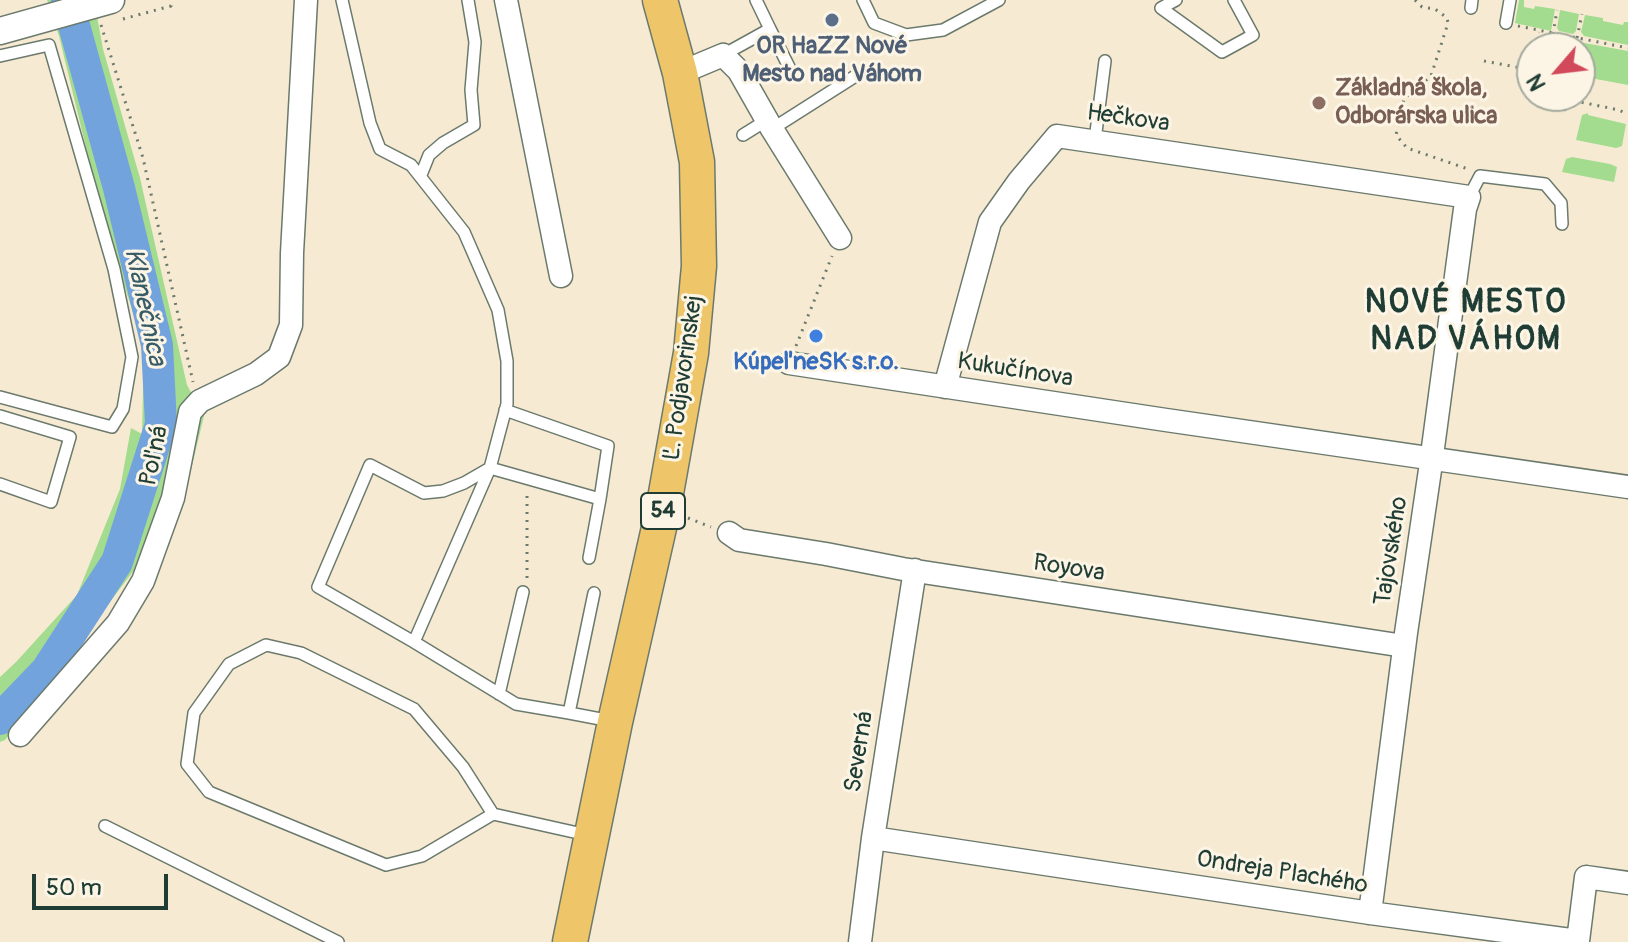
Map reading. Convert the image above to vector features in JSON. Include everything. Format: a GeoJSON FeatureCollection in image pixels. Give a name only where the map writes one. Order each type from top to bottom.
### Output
{"type":"FeatureCollection","features":[{"type":"Feature","properties":{"kind":"main road","name":"Ľ. Podjavorinskej"},"geometry":{"type":"LineString","coordinates":[[570,942],[663,510],[691,353],[699,266],[697,162],[680,73],[660,0]]}},
{"type":"Feature","properties":{"kind":"street"},"geometry":{"type":"LineString","coordinates":[[200,401],[256,374],[279,357],[291,325],[306,0]]}},
{"type":"Feature","properties":{"kind":"street"},"geometry":{"type":"LineString","coordinates":[[506,0],[561,276]]}},
{"type":"Feature","properties":{"kind":"street"},"geometry":{"type":"LineString","coordinates":[[9,28],[109,15]]}},
{"type":"Feature","properties":{"kind":"street"},"geometry":{"type":"LineString","coordinates":[[680,73],[723,55],[739,71],[840,238]]}},
{"type":"Feature","properties":{"kind":"street","name":"Hečkova"},"geometry":{"type":"LineString","coordinates":[[945,387],[990,222],[1057,136],[1469,197]]}},
{"type":"Feature","properties":{"kind":"street","name":"Tajovského"},"geometry":{"type":"LineString","coordinates":[[1370,913],[1404,646],[1469,197]]}},
{"type":"Feature","properties":{"kind":"street","name":"Kukučínova"},"geometry":{"type":"LineString","coordinates":[[789,363],[1628,487]]}},
{"type":"Feature","properties":{"kind":"street","name":"Poľná"},"geometry":{"type":"LineString","coordinates":[[20,735],[118,623],[143,581],[173,498],[190,412],[200,401]]}},
{"type":"Feature","properties":{"kind":"street","name":"Royova"},"geometry":{"type":"LineString","coordinates":[[729,533],[739,540],[915,570],[1404,646]]}},
{"type":"Feature","properties":{"kind":"street","name":"Severná"},"geometry":{"type":"LineString","coordinates":[[860,942],[915,570]]}},
{"type":"Feature","properties":{"kind":"street","name":"Ondreja Plachého"},"geometry":{"type":"LineString","coordinates":[[873,838],[1568,941],[1578,941],[1586,877],[1628,883]]}},
{"type":"Feature","properties":{"kind":"lane"},"geometry":{"type":"LineString","coordinates":[[342,0],[370,123],[380,149],[411,165],[464,232],[498,310],[507,361],[505,410],[490,468],[414,642]]}},
{"type":"Feature","properties":{"kind":"lane"},"geometry":{"type":"LineString","coordinates":[[421,175],[429,155],[474,125],[471,90],[475,42],[468,0]]}},
{"type":"Feature","properties":{"kind":"lane"},"geometry":{"type":"LineString","coordinates":[[756,0],[790,69]]}},
{"type":"Feature","properties":{"kind":"lane"},"geometry":{"type":"LineString","coordinates":[[863,0],[874,23],[906,35],[943,30],[999,0]]}},
{"type":"Feature","properties":{"kind":"lane"},"geometry":{"type":"LineString","coordinates":[[1176,0],[1161,8],[1222,52],[1253,35],[1234,0]]}},
{"type":"Feature","properties":{"kind":"lane"},"geometry":{"type":"LineString","coordinates":[[1506,23],[1510,0]]}},
{"type":"Feature","properties":{"kind":"lane"},"geometry":{"type":"LineString","coordinates":[[723,55],[770,29]]}},
{"type":"Feature","properties":{"kind":"lane"},"geometry":{"type":"LineString","coordinates":[[0,56],[49,45],[114,269],[132,357],[123,409],[112,427],[0,397]]}},
{"type":"Feature","properties":{"kind":"lane"},"geometry":{"type":"LineString","coordinates":[[1095,140],[1105,61]]}},
{"type":"Feature","properties":{"kind":"lane"},"geometry":{"type":"LineString","coordinates":[[743,135],[770,125],[857,75]]}},
{"type":"Feature","properties":{"kind":"lane"},"geometry":{"type":"LineString","coordinates":[[1469,197],[1480,176],[1545,184],[1561,203],[1562,224]]}},
{"type":"Feature","properties":{"kind":"lane"},"geometry":{"type":"LineString","coordinates":[[505,410],[608,446],[589,558]]}},
{"type":"Feature","properties":{"kind":"lane"},"geometry":{"type":"LineString","coordinates":[[0,416],[70,437],[51,502],[0,484]]}},
{"type":"Feature","properties":{"kind":"lane"},"geometry":{"type":"LineString","coordinates":[[600,499],[490,468],[443,491],[424,493],[370,465],[318,587],[516,704],[615,722]]}},
{"type":"Feature","properties":{"kind":"lane"},"geometry":{"type":"LineString","coordinates":[[499,694],[523,592]]}},
{"type":"Feature","properties":{"kind":"lane"},"geometry":{"type":"LineString","coordinates":[[569,713],[594,593]]}},
{"type":"Feature","properties":{"kind":"lane"},"geometry":{"type":"LineString","coordinates":[[493,814],[463,767],[414,709],[301,653],[266,645],[229,664],[194,713],[187,764],[209,792],[386,865],[422,856],[493,814],[592,836]]}},
{"type":"Feature","properties":{"kind":"lane"},"geometry":{"type":"LineString","coordinates":[[105,826],[338,942]]}},
{"type":"Feature","properties":{"kind":"path"},"geometry":{"type":"LineString","coordinates":[[169,0],[171,6],[109,15],[192,378],[200,401]]}},
{"type":"Feature","properties":{"kind":"path"},"geometry":{"type":"LineString","coordinates":[[1415,0],[1422,7],[1435,9],[1447,18],[1448,23],[1431,76],[1404,99],[1396,135],[1407,148],[1454,163],[1480,176]]}},
{"type":"Feature","properties":{"kind":"path"},"geometry":{"type":"LineString","coordinates":[[1553,32],[1557,10]]}},
{"type":"Feature","properties":{"kind":"path"},"geometry":{"type":"LineString","coordinates":[[1578,32],[1582,14]]}},
{"type":"Feature","properties":{"kind":"path"},"geometry":{"type":"LineString","coordinates":[[1506,23],[1544,32]]}},
{"type":"Feature","properties":{"kind":"path"},"geometry":{"type":"LineString","coordinates":[[1596,42],[1628,48]]}},
{"type":"Feature","properties":{"kind":"path"},"geometry":{"type":"LineString","coordinates":[[1484,61],[1516,67]]}},
{"type":"Feature","properties":{"kind":"path"},"geometry":{"type":"LineString","coordinates":[[1596,106],[1625,113]]}},
{"type":"Feature","properties":{"kind":"path"},"geometry":{"type":"LineString","coordinates":[[789,363],[840,238]]}},
{"type":"Feature","properties":{"kind":"path"},"geometry":{"type":"LineString","coordinates":[[523,592],[527,581],[527,478]]}},
{"type":"Feature","properties":{"kind":"path"},"geometry":{"type":"LineString","coordinates":[[679,514],[729,533]]}},
{"type":"Feature","properties":{"kind":"green space"},"geometry":{"type":"Polygon","coordinates":[[[47,0],[94,0],[103,49],[140,178],[187,385],[204,416],[182,507],[5,740],[0,742],[0,677],[77,595],[120,489],[131,428],[142,434],[144,347],[104,222],[59,36],[47,0]]]}},
{"type":"Feature","properties":{"kind":"green space"},"geometry":{"type":"Polygon","coordinates":[[[1519,0],[1524,0],[1524,7],[1555,9],[1551,31],[1515,23],[1519,0]]]}},
{"type":"Feature","properties":{"kind":"green space"},"geometry":{"type":"Polygon","coordinates":[[[1560,10],[1579,14],[1575,32],[1559,31],[1560,10]]]}},
{"type":"Feature","properties":{"kind":"green space"},"geometry":{"type":"Polygon","coordinates":[[[1585,15],[1623,25],[1628,22],[1628,45],[1596,38],[1596,32],[1581,32],[1585,15]]]}},
{"type":"Feature","properties":{"kind":"green space"},"geometry":{"type":"Polygon","coordinates":[[[1596,45],[1628,51],[1628,85],[1596,79],[1596,45]]]}},
{"type":"Feature","properties":{"kind":"green space"},"geometry":{"type":"Polygon","coordinates":[[[1588,113],[1626,124],[1622,146],[1616,148],[1576,140],[1582,115],[1588,113]]]}},
{"type":"Feature","properties":{"kind":"green space"},"geometry":{"type":"Polygon","coordinates":[[[1572,157],[1617,167],[1614,182],[1562,172],[1566,159],[1572,157]]]}},
{"type":"Feature","properties":{"kind":"waterway","name":"Klanečnica"},"geometry":{"type":"LineString","coordinates":[[0,719],[47,670],[117,562],[161,424],[157,345],[119,188],[67,0]]}},
{"type":"Feature","properties":{"kind":"place","name":"OR HaZZ Nové Mesto nad Váhom"},"geometry":{"type":"Point","coordinates":[832,20]}},
{"type":"Feature","properties":{"kind":"place","name":"Základná škola, Odborárska ulica"},"geometry":{"type":"Point","coordinates":[1319,103]}},
{"type":"Feature","properties":{"kind":"place","name":"KúpeľneSK s.r.o."},"geometry":{"type":"Point","coordinates":[816,336]}},
{"type":"Feature","properties":{"kind":"district","name":"NOVÉ MESTO NAD VÁHOM"},"geometry":{"type":"Point","coordinates":[1466,322]}}]}
